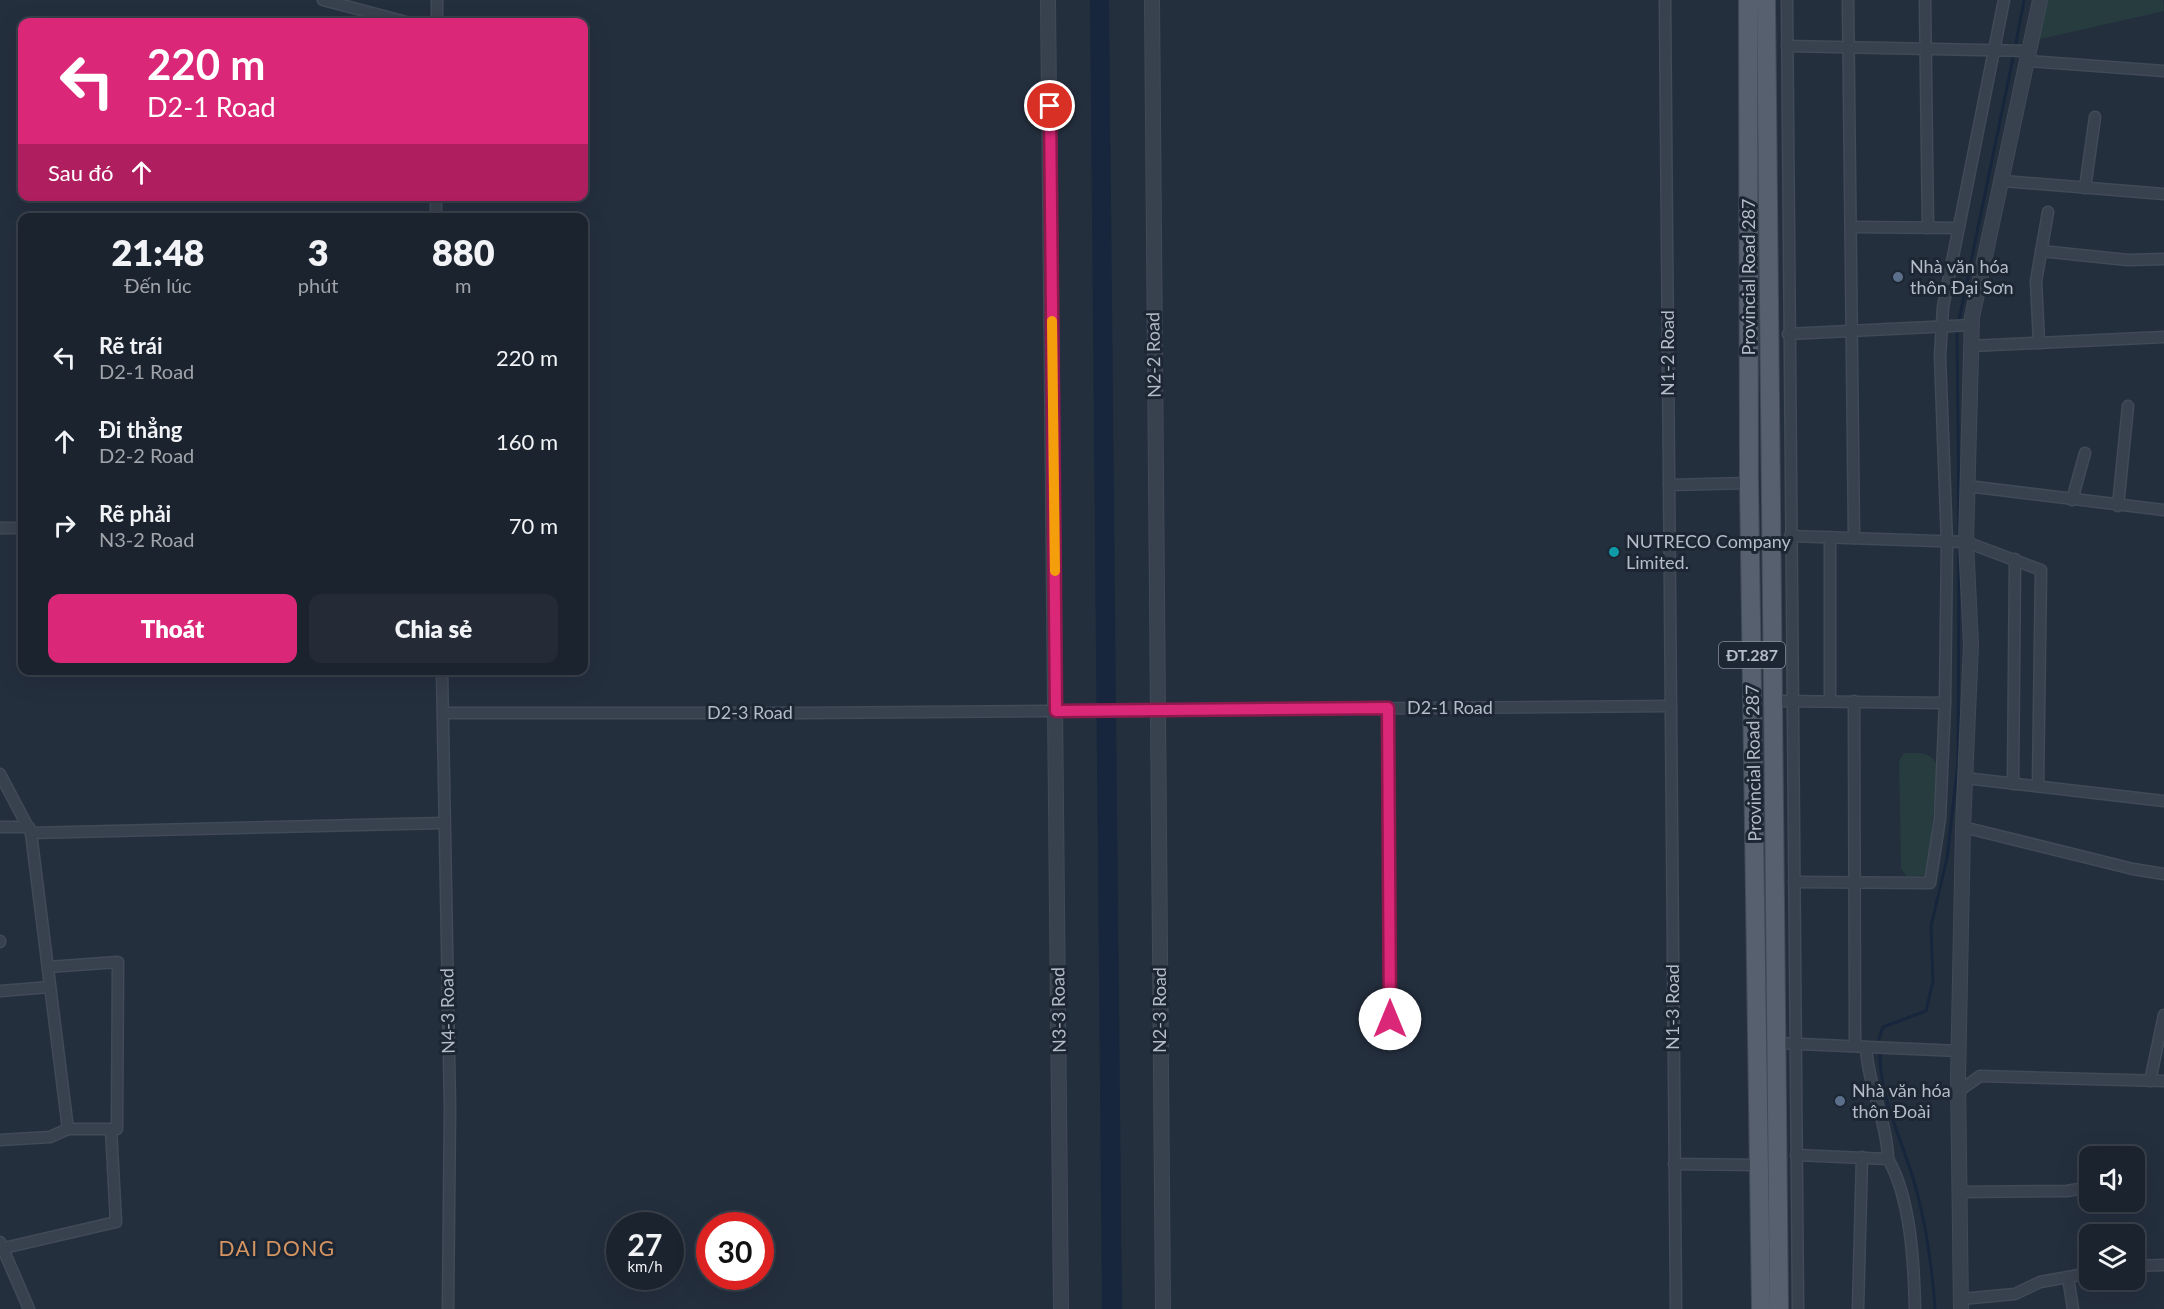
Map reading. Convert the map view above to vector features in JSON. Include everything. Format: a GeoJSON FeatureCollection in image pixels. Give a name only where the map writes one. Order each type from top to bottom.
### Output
{"type":"FeatureCollection","features":[{"type":"Feature","properties":{"kind":"main road","name":"Provincial Road 287"},"geometry":{"type":"LineString","coordinates":[[1748,0],[1749,483],[1761,1309]]}},
{"type":"Feature","properties":{"kind":"main road","name":"Provincial Road 287"},"geometry":{"type":"LineString","coordinates":[[1766,0],[1774,701],[1786,1043],[1779,1309]]}},
{"type":"Feature","properties":{"kind":"main road"},"geometry":{"type":"LineString","coordinates":[[1750,533],[1771,533]]}},
{"type":"Feature","properties":{"kind":"street"},"geometry":{"type":"LineString","coordinates":[[323,0],[390,18]]}},
{"type":"Feature","properties":{"kind":"street"},"geometry":{"type":"LineString","coordinates":[[437,0],[437,18]]}},
{"type":"Feature","properties":{"kind":"street","name":"N3-3 Road"},"geometry":{"type":"LineString","coordinates":[[1048,0],[1061,1309]]}},
{"type":"Feature","properties":{"kind":"street","name":"N2-2 Road"},"geometry":{"type":"LineString","coordinates":[[1152,0],[1158,710]]}},
{"type":"Feature","properties":{"kind":"street","name":"N1-2 Road"},"geometry":{"type":"LineString","coordinates":[[1665,0],[1671,706]]}},
{"type":"Feature","properties":{"kind":"street"},"geometry":{"type":"LineString","coordinates":[[1787,0],[1794,882],[1786,1043],[1796,1155],[1798,1309]]}},
{"type":"Feature","properties":{"kind":"street"},"geometry":{"type":"LineString","coordinates":[[1848,0],[1854,538]]}},
{"type":"Feature","properties":{"kind":"street"},"geometry":{"type":"LineString","coordinates":[[1924,0],[1928,228]]}},
{"type":"Feature","properties":{"kind":"street"},"geometry":{"type":"LineString","coordinates":[[1794,882],[1930,883],[1940,819],[1945,703],[1947,543],[1940,356],[1943,307],[2004,0]]}},
{"type":"Feature","properties":{"kind":"street"},"geometry":{"type":"LineString","coordinates":[[2040,0],[1972,325],[1966,542],[1971,645],[1963,827],[1959,1051],[1961,1304],[2015,1294],[2040,1282],[2079,1275]]}},
{"type":"Feature","properties":{"kind":"street"},"geometry":{"type":"LineString","coordinates":[[1787,46],[1995,49],[2029,56],[2164,71]]}},
{"type":"Feature","properties":{"kind":"street"},"geometry":{"type":"LineString","coordinates":[[2085,188],[2095,117]]}},
{"type":"Feature","properties":{"kind":"street"},"geometry":{"type":"LineString","coordinates":[[2002,181],[2164,194]]}},
{"type":"Feature","properties":{"kind":"street"},"geometry":{"type":"LineString","coordinates":[[2039,343],[2037,281],[2048,212]]}},
{"type":"Feature","properties":{"kind":"street"},"geometry":{"type":"LineString","coordinates":[[1851,227],[1959,228]]}},
{"type":"Feature","properties":{"kind":"street"},"geometry":{"type":"LineString","coordinates":[[2042,250],[2128,260],[2164,259]]}},
{"type":"Feature","properties":{"kind":"street"},"geometry":{"type":"LineString","coordinates":[[1788,334],[1972,325]]}},
{"type":"Feature","properties":{"kind":"street"},"geometry":{"type":"LineString","coordinates":[[1971,345],[2164,337]]}},
{"type":"Feature","properties":{"kind":"street"},"geometry":{"type":"LineString","coordinates":[[2118,506],[2127,406]]}},
{"type":"Feature","properties":{"kind":"street"},"geometry":{"type":"LineString","coordinates":[[2072,500],[2085,453]]}},
{"type":"Feature","properties":{"kind":"street"},"geometry":{"type":"LineString","coordinates":[[1669,485],[1749,483]]}},
{"type":"Feature","properties":{"kind":"street"},"geometry":{"type":"LineString","coordinates":[[1967,486],[2164,510]]}},
{"type":"Feature","properties":{"kind":"street"},"geometry":{"type":"LineString","coordinates":[[0,528],[18,528]]}},
{"type":"Feature","properties":{"kind":"street"},"geometry":{"type":"LineString","coordinates":[[1790,536],[1966,542],[2041,570],[2038,786]]}},
{"type":"Feature","properties":{"kind":"street"},"geometry":{"type":"LineString","coordinates":[[1830,537],[1830,700]]}},
{"type":"Feature","properties":{"kind":"street"},"geometry":{"type":"LineString","coordinates":[[2013,784],[2015,559]]}},
{"type":"Feature","properties":{"kind":"street","name":"N4-3 Road"},"geometry":{"type":"LineString","coordinates":[[442,675],[450,1108],[448,1309]]}},
{"type":"Feature","properties":{"kind":"street"},"geometry":{"type":"LineString","coordinates":[[1774,701],[1854,700],[1945,703]]}},
{"type":"Feature","properties":{"kind":"street"},"geometry":{"type":"LineString","coordinates":[[1854,700],[1861,1047],[1882,1123],[1888,1159],[1899,1177],[1914,1275],[1915,1309]]}},
{"type":"Feature","properties":{"kind":"street","name":"D2-1 Road"},"geometry":{"type":"LineString","coordinates":[[1056,711],[1671,706]]}},
{"type":"Feature","properties":{"kind":"street","name":"N1-3 Road"},"geometry":{"type":"LineString","coordinates":[[1671,706],[1676,1309]]}},
{"type":"Feature","properties":{"kind":"street"},"geometry":{"type":"LineString","coordinates":[[1388,708],[1390,1019]]}},
{"type":"Feature","properties":{"kind":"street","name":"N2-3 Road"},"geometry":{"type":"LineString","coordinates":[[1158,710],[1163,1309]]}},
{"type":"Feature","properties":{"kind":"street","name":"D2-3 Road"},"geometry":{"type":"LineString","coordinates":[[443,713],[1056,711]]}},
{"type":"Feature","properties":{"kind":"street"},"geometry":{"type":"LineString","coordinates":[[0,774],[30,830],[68,1129]]}},
{"type":"Feature","properties":{"kind":"street"},"geometry":{"type":"LineString","coordinates":[[1965,778],[2164,801]]}},
{"type":"Feature","properties":{"kind":"street"},"geometry":{"type":"LineString","coordinates":[[0,827],[30,830],[444,823]]}},
{"type":"Feature","properties":{"kind":"street"},"geometry":{"type":"LineString","coordinates":[[1963,827],[2133,869],[2164,874]]}},
{"type":"Feature","properties":{"kind":"street"},"geometry":{"type":"LineString","coordinates":[[0,1140],[50,1137],[68,1129],[117,1129],[118,962],[48,967]]}},
{"type":"Feature","properties":{"kind":"street"},"geometry":{"type":"LineString","coordinates":[[0,991],[50,987]]}},
{"type":"Feature","properties":{"kind":"street"},"geometry":{"type":"LineString","coordinates":[[2150,1081],[2164,1014]]}},
{"type":"Feature","properties":{"kind":"street"},"geometry":{"type":"LineString","coordinates":[[1786,1043],[1959,1051]]}},
{"type":"Feature","properties":{"kind":"street"},"geometry":{"type":"LineString","coordinates":[[1959,1090],[1980,1076],[2164,1081]]}},
{"type":"Feature","properties":{"kind":"street"},"geometry":{"type":"LineString","coordinates":[[28,1309],[2,1245],[116,1222],[111,1129]]}},
{"type":"Feature","properties":{"kind":"street"},"geometry":{"type":"LineString","coordinates":[[1796,1155],[1888,1159]]}},
{"type":"Feature","properties":{"kind":"street"},"geometry":{"type":"LineString","coordinates":[[1858,1309],[1862,1157]]}},
{"type":"Feature","properties":{"kind":"street"},"geometry":{"type":"LineString","coordinates":[[1674,1164],[1759,1165]]}},
{"type":"Feature","properties":{"kind":"street"},"geometry":{"type":"LineString","coordinates":[[1960,1192],[2079,1189]]}},
{"type":"Feature","properties":{"kind":"street"},"geometry":{"type":"LineString","coordinates":[[2145,1266],[2164,1265]]}},
{"type":"Feature","properties":{"kind":"street"},"geometry":{"type":"LineString","coordinates":[[2068,1277],[2073,1309]]}},
{"type":"Feature","properties":{"kind":"green space"},"geometry":{"type":"Polygon","coordinates":[[[2043,0],[2163,0],[2164,11],[2036,40],[2043,0]]]}},
{"type":"Feature","properties":{"kind":"green space"},"geometry":{"type":"Polygon","coordinates":[[[1904,753],[1920,753],[1929,756],[1936,762],[1938,768],[1927,875],[1907,877],[1901,868],[1899,761],[1904,753]]]}},
{"type":"Feature","properties":{"kind":"water"},"geometry":{"type":"Polygon","coordinates":[[[1090,0],[1109,0],[1122,1309],[1102,1309],[1090,0]]]}},
{"type":"Feature","properties":{"kind":"waterway"},"geometry":{"type":"LineString","coordinates":[[2016,43],[2024,0]]}},
{"type":"Feature","properties":{"kind":"waterway"},"geometry":{"type":"LineString","coordinates":[[1959,320],[2013,58]]}},
{"type":"Feature","properties":{"kind":"waterway"},"geometry":{"type":"LineString","coordinates":[[1957,332],[1959,534]]}},
{"type":"Feature","properties":{"kind":"waterway"},"geometry":{"type":"LineString","coordinates":[[1879,1039],[1883,1027],[1926,1011],[1933,981],[1931,926],[1947,858],[1958,763],[1959,550]]}},
{"type":"Feature","properties":{"kind":"waterway"},"geometry":{"type":"LineString","coordinates":[[1880,1055],[1887,1102],[1922,1210],[1935,1309]]}},
{"type":"Feature","properties":{"kind":"slow traffic"},"geometry":{"type":"LineString","coordinates":[[1052,321],[1055,571]]}},
{"type":"Feature","properties":{"kind":"place","name":"Nhà văn hóa thôn Đại Sơn"},"geometry":{"type":"Point","coordinates":[1898,277]}},
{"type":"Feature","properties":{"kind":"place","name":"NUTRECO Company Limited."},"geometry":{"type":"Point","coordinates":[1614,552]}},
{"type":"Feature","properties":{"kind":"place","name":"Nhà văn hóa thôn Đoài"},"geometry":{"type":"Point","coordinates":[1840,1101]}},
{"type":"Feature","properties":{"kind":"district","name":"DAI DONG"},"geometry":{"type":"Point","coordinates":[277,1249]}},
{"type":"Feature","properties":{"kind":"route"},"geometry":{"type":"LineString","coordinates":[[1050,106],[1056,711],[1388,708],[1390,1019]]}}]}
